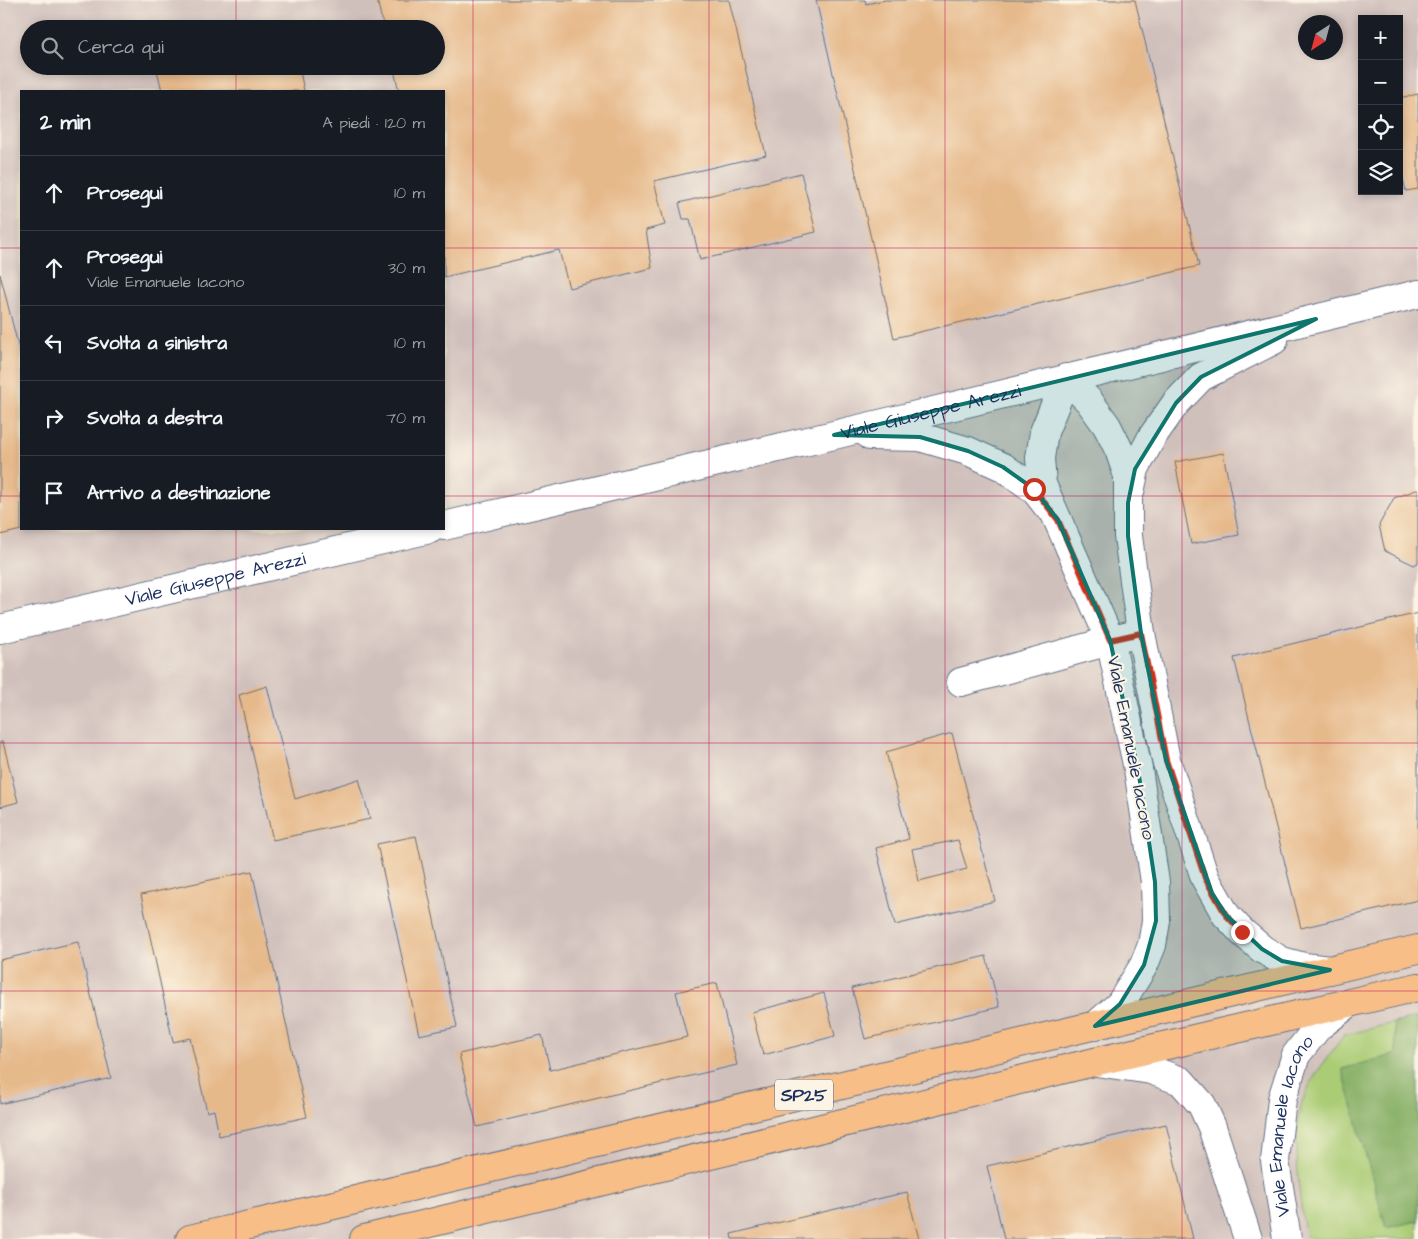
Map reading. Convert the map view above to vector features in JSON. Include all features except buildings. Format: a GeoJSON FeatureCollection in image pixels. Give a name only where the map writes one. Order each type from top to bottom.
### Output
{"type":"FeatureCollection","features":[{"type":"Feature","properties":{"kind":"main road","name":"SP25"},"geometry":{"type":"LineString","coordinates":[[190,1239],[1418,949]]}},
{"type":"Feature","properties":{"kind":"main road","name":"SP25"},"geometry":{"type":"LineString","coordinates":[[364,1239],[1094,1062],[1418,987]]}},
{"type":"Feature","properties":{"kind":"street","name":"Viale Giuseppe Arezzi"},"geometry":{"type":"LineString","coordinates":[[445,526],[834,435],[1418,294]]}},
{"type":"Feature","properties":{"kind":"street"},"geometry":{"type":"LineString","coordinates":[[1128,503],[1135,469],[1152,437],[1176,403],[1201,377],[1316,318]]}},
{"type":"Feature","properties":{"kind":"street"},"geometry":{"type":"LineString","coordinates":[[1066,378],[1093,407],[1107,426],[1119,450],[1128,476],[1128,536],[1141,633],[1166,760],[1205,878],[1226,915],[1262,950],[1282,961],[1304,967],[1330,970]]}},
{"type":"Feature","properties":{"kind":"street","name":"Viale Emanuele Iacono"},"geometry":{"type":"LineString","coordinates":[[1066,378],[1044,432],[1040,458],[1042,484],[1110,640],[1138,768],[1150,837],[1155,882],[1156,920],[1152,944],[1144,965],[1134,985],[1120,1004],[1095,1026]]}},
{"type":"Feature","properties":{"kind":"street"},"geometry":{"type":"LineString","coordinates":[[834,435],[920,437],[968,451],[1003,467],[1034,489],[1058,520]]}},
{"type":"Feature","properties":{"kind":"street","name":"Viale Giuseppe Arezzi"},"geometry":{"type":"LineString","coordinates":[[0,629],[426,530]]}},
{"type":"Feature","properties":{"kind":"street"},"geometry":{"type":"LineString","coordinates":[[961,682],[1141,633]]}},
{"type":"Feature","properties":{"kind":"street","name":"Viale Emanuele Iacono"},"geometry":{"type":"LineString","coordinates":[[1288,1239],[1275,1161],[1282,1099],[1296,1055],[1318,1027],[1348,1004]]}},
{"type":"Feature","properties":{"kind":"street"},"geometry":{"type":"LineString","coordinates":[[1094,1062],[1151,1070],[1181,1081],[1202,1105],[1212,1127],[1248,1239]]}},
{"type":"Feature","properties":{"kind":"highlighted area"},"geometry":{"type":"Polygon","coordinates":[[[1316,319],[1201,377],[1176,403],[1135,469],[1128,503],[1128,536],[1141,633],[1166,760],[1212,893],[1226,915],[1262,949],[1282,961],[1330,970],[1095,1026],[1120,1004],[1144,965],[1156,921],[1155,882],[1138,769],[1110,640],[1058,520],[1034,489],[1003,467],[968,451],[920,437],[834,435],[1316,319]]]}},
{"type":"Feature","properties":{"kind":"shaded area"},"geometry":{"type":"Polygon","coordinates":[[[0,0],[1418,0],[1418,1239],[0,1239],[0,0]]]}},
{"type":"Feature","properties":{"kind":"green space"},"geometry":{"type":"Polygon","coordinates":[[[1418,1017],[1418,1239],[1307,1239],[1299,1191],[1297,1131],[1302,1102],[1310,1084],[1344,1035],[1418,1017]]]}},
{"type":"Feature","properties":{"kind":"green space"},"geometry":{"type":"Polygon","coordinates":[[[1418,1017],[1418,1221],[1386,1228],[1342,1069],[1396,1054],[1394,1023],[1418,1017]]]}},
{"type":"Feature","properties":{"kind":"route"},"geometry":{"type":"LineString","coordinates":[[1034,489],[1058,520],[1110,640],[1141,633],[1166,760],[1205,878],[1226,915],[1242,932]]}}]}
